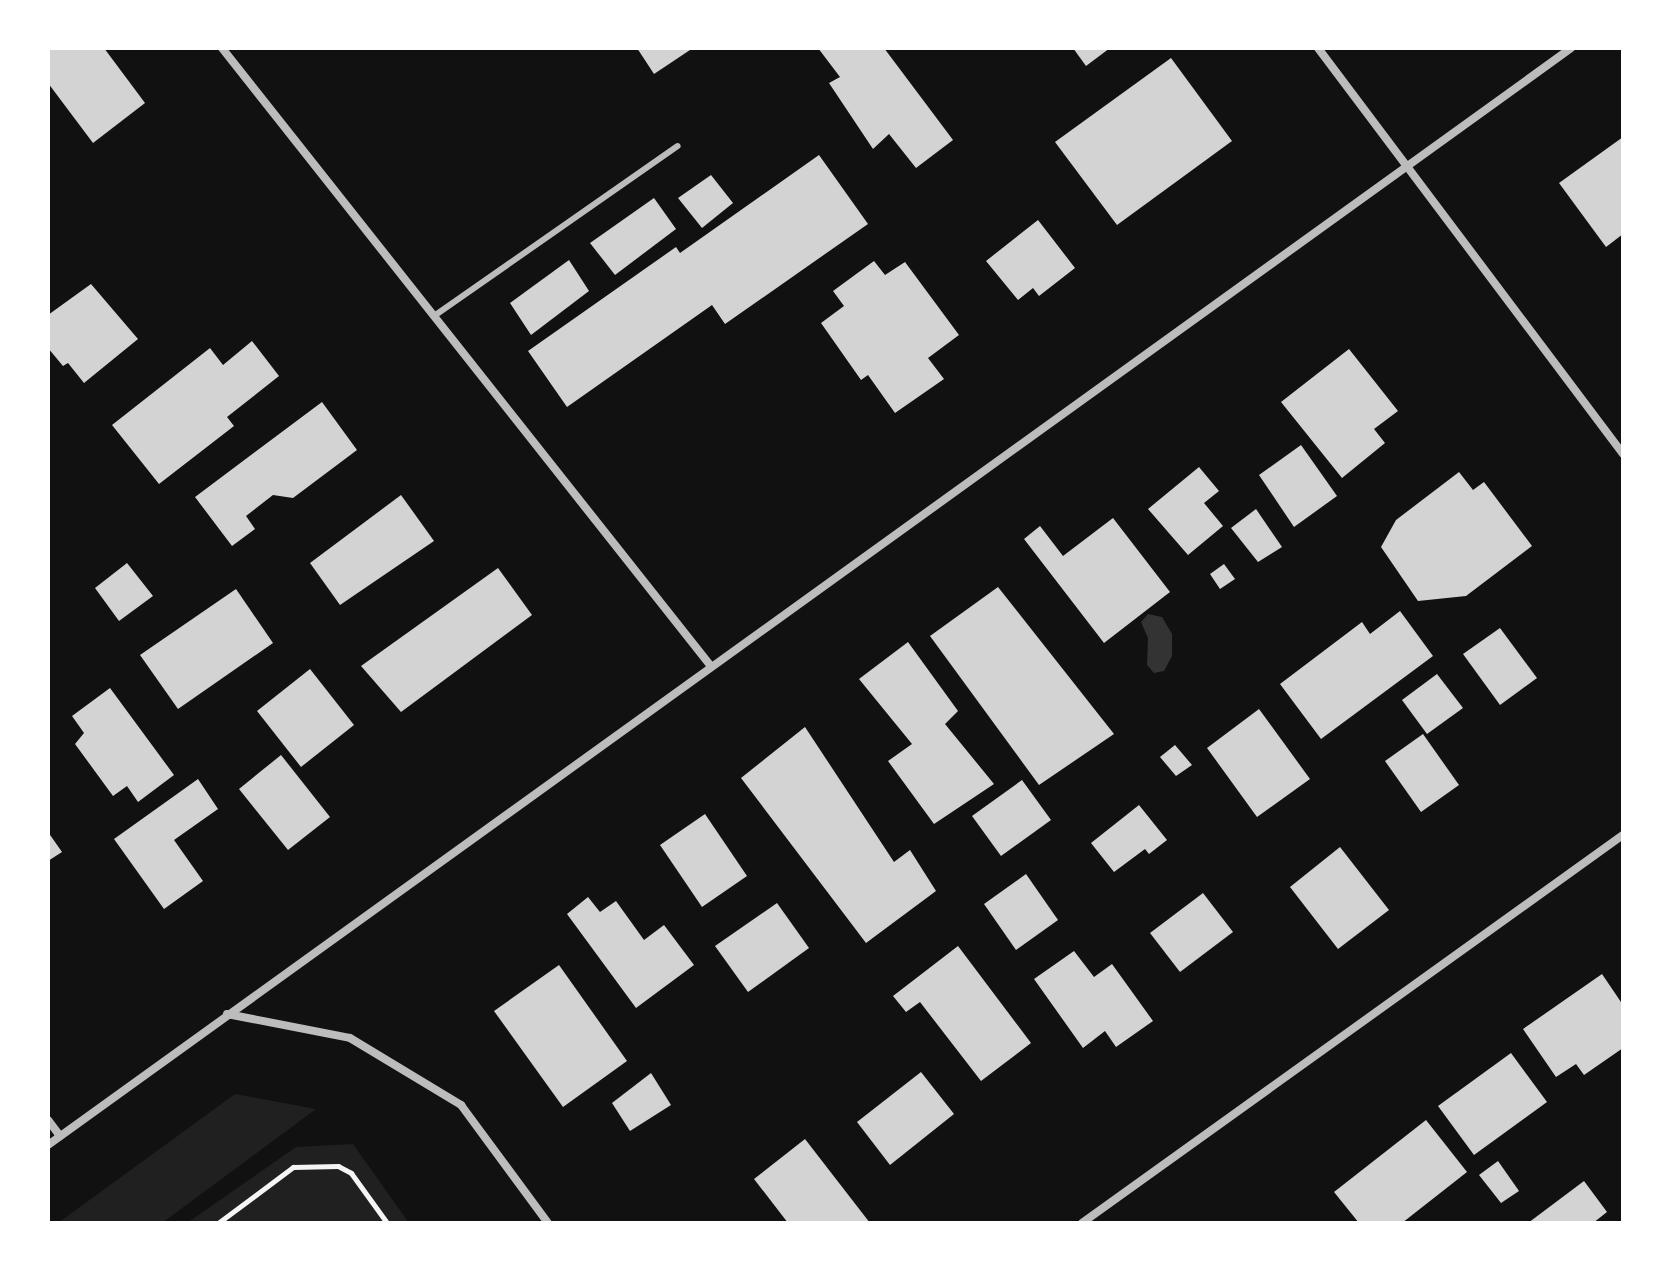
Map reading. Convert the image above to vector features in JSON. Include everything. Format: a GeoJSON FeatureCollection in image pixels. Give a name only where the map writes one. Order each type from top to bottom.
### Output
{"type":"FeatureCollection","features":[{"type":"Feature","properties":{"kind":"street"},"geometry":{"type":"LineString","coordinates":[[222,48],[710,665]]}},
{"type":"Feature","properties":{"kind":"street"},"geometry":{"type":"LineString","coordinates":[[1318,48],[1623,454]]}},
{"type":"Feature","properties":{"kind":"street"},"geometry":{"type":"LineString","coordinates":[[48,1145],[710,665],[1408,168],[1571,48]]}},
{"type":"Feature","properties":{"kind":"street"},"geometry":{"type":"LineString","coordinates":[[1082,1223],[1623,835]]}},
{"type":"Feature","properties":{"kind":"street"},"geometry":{"type":"LineString","coordinates":[[227,1014],[350,1038],[461,1105],[548,1223]]}},
{"type":"Feature","properties":{"kind":"street"},"geometry":{"type":"LineString","coordinates":[[48,1120],[60,1136]]}},
{"type":"Feature","properties":{"kind":"lane"},"geometry":{"type":"LineString","coordinates":[[434,316],[678,146]]}},
{"type":"Feature","properties":{"kind":"path"},"geometry":{"type":"LineString","coordinates":[[218,1223],[293,1167],[338,1166],[351,1173],[387,1223]]}},
{"type":"Feature","properties":{"kind":"shaded area"},"geometry":{"type":"Polygon","coordinates":[[[1148,614],[1162,617],[1172,634],[1172,656],[1164,671],[1154,673],[1147,665],[1148,638],[1141,622],[1148,614]]]}},
{"type":"Feature","properties":{"kind":"shaded area"},"geometry":{"type":"Polygon","coordinates":[[[235,1094],[316,1109],[162,1223],[58,1223],[235,1094]]]}},
{"type":"Feature","properties":{"kind":"shaded area"},"geometry":{"type":"Polygon","coordinates":[[[353,1144],[409,1223],[187,1223],[296,1147],[353,1144]]]}},
{"type":"Feature","properties":{"kind":"building"},"geometry":{"type":"Polygon","coordinates":[[[48,48],[104,48],[145,103],[93,143],[48,83],[48,48]]]}},
{"type":"Feature","properties":{"kind":"building"},"geometry":{"type":"Polygon","coordinates":[[[637,48],[693,48],[654,74],[637,48]]]}},
{"type":"Feature","properties":{"kind":"building"},"geometry":{"type":"Polygon","coordinates":[[[818,48],[884,48],[953,140],[916,168],[889,134],[873,149],[829,83],[840,77],[818,48]]]}},
{"type":"Feature","properties":{"kind":"building"},"geometry":{"type":"Polygon","coordinates":[[[1073,48],[1110,48],[1086,66],[1073,48]]]}},
{"type":"Feature","properties":{"kind":"building"},"geometry":{"type":"Polygon","coordinates":[[[1171,58],[1232,141],[1117,225],[1055,142],[1171,58]]]}},
{"type":"Feature","properties":{"kind":"building"},"geometry":{"type":"Polygon","coordinates":[[[1623,137],[1623,234],[1606,247],[1559,183],[1623,137]]]}},
{"type":"Feature","properties":{"kind":"building"},"geometry":{"type":"Polygon","coordinates":[[[819,155],[868,224],[725,324],[712,305],[567,407],[528,351],[676,247],[680,253],[819,155]]]}},
{"type":"Feature","properties":{"kind":"building"},"geometry":{"type":"Polygon","coordinates":[[[711,175],[733,203],[702,228],[678,198],[711,175]]]}},
{"type":"Feature","properties":{"kind":"building"},"geometry":{"type":"Polygon","coordinates":[[[654,198],[676,229],[615,275],[590,243],[654,198]]]}},
{"type":"Feature","properties":{"kind":"building"},"geometry":{"type":"Polygon","coordinates":[[[1038,220],[1075,268],[1039,296],[1033,288],[1018,300],[986,261],[1038,220]]]}},
{"type":"Feature","properties":{"kind":"building"},"geometry":{"type":"Polygon","coordinates":[[[569,260],[589,291],[531,335],[510,303],[569,260]]]}},
{"type":"Feature","properties":{"kind":"building"},"geometry":{"type":"Polygon","coordinates":[[[874,261],[885,275],[905,262],[959,335],[928,358],[944,379],[895,413],[868,375],[861,380],[821,323],[844,306],[833,291],[874,261]]]}},
{"type":"Feature","properties":{"kind":"building"},"geometry":{"type":"Polygon","coordinates":[[[91,284],[138,339],[84,383],[68,363],[63,366],[48,348],[48,315],[91,284]]]}},
{"type":"Feature","properties":{"kind":"building"},"geometry":{"type":"Polygon","coordinates":[[[252,341],[279,376],[227,417],[234,426],[159,484],[112,425],[210,348],[223,365],[252,341]]]}},
{"type":"Feature","properties":{"kind":"building"},"geometry":{"type":"Polygon","coordinates":[[[1349,349],[1398,411],[1374,429],[1385,443],[1342,478],[1281,402],[1349,349]]]}},
{"type":"Feature","properties":{"kind":"building"},"geometry":{"type":"Polygon","coordinates":[[[322,402],[357,450],[293,498],[273,495],[246,516],[255,529],[232,546],[195,497],[322,402]]]}},
{"type":"Feature","properties":{"kind":"building"},"geometry":{"type":"Polygon","coordinates":[[[1301,445],[1337,496],[1294,527],[1259,475],[1301,445]]]}},
{"type":"Feature","properties":{"kind":"building"},"geometry":{"type":"Polygon","coordinates":[[[1199,467],[1219,491],[1204,503],[1223,526],[1188,555],[1148,509],[1199,467]]]}},
{"type":"Feature","properties":{"kind":"building"},"geometry":{"type":"Polygon","coordinates":[[[1459,472],[1473,490],[1484,482],[1532,546],[1466,596],[1418,601],[1381,547],[1396,520],[1459,472]]]}},
{"type":"Feature","properties":{"kind":"building"},"geometry":{"type":"Polygon","coordinates":[[[401,495],[434,541],[340,605],[310,563],[401,495]]]}},
{"type":"Feature","properties":{"kind":"building"},"geometry":{"type":"Polygon","coordinates":[[[1256,509],[1282,547],[1258,562],[1231,528],[1256,509]]]}},
{"type":"Feature","properties":{"kind":"building"},"geometry":{"type":"Polygon","coordinates":[[[1113,518],[1170,592],[1104,643],[1024,539],[1040,526],[1063,556],[1113,518]]]}},
{"type":"Feature","properties":{"kind":"building"},"geometry":{"type":"Polygon","coordinates":[[[127,563],[153,596],[119,621],[95,588],[127,563]]]}},
{"type":"Feature","properties":{"kind":"building"},"geometry":{"type":"Polygon","coordinates":[[[1224,564],[1235,579],[1220,589],[1210,574],[1224,564]]]}},
{"type":"Feature","properties":{"kind":"building"},"geometry":{"type":"Polygon","coordinates":[[[498,568],[532,615],[401,712],[361,666],[498,568]]]}},
{"type":"Feature","properties":{"kind":"building"},"geometry":{"type":"Polygon","coordinates":[[[998,587],[1114,734],[1039,785],[930,636],[998,587]]]}},
{"type":"Feature","properties":{"kind":"building"},"geometry":{"type":"Polygon","coordinates":[[[236,589],[273,643],[178,709],[140,655],[236,589]]]}},
{"type":"Feature","properties":{"kind":"building"},"geometry":{"type":"Polygon","coordinates":[[[1400,611],[1433,656],[1321,739],[1280,684],[1362,622],[1370,634],[1400,611]]]}},
{"type":"Feature","properties":{"kind":"building"},"geometry":{"type":"Polygon","coordinates":[[[1500,628],[1537,678],[1500,705],[1463,654],[1500,628]]]}},
{"type":"Feature","properties":{"kind":"building"},"geometry":{"type":"Polygon","coordinates":[[[908,642],[958,711],[945,724],[994,784],[934,824],[888,761],[912,744],[859,679],[908,642]]]}},
{"type":"Feature","properties":{"kind":"building"},"geometry":{"type":"Polygon","coordinates":[[[310,669],[354,725],[301,767],[257,711],[310,669]]]}},
{"type":"Feature","properties":{"kind":"building"},"geometry":{"type":"Polygon","coordinates":[[[1437,674],[1463,708],[1427,734],[1402,700],[1437,674]]]}},
{"type":"Feature","properties":{"kind":"building"},"geometry":{"type":"Polygon","coordinates":[[[110,688],[174,775],[138,802],[127,786],[113,796],[75,744],[84,733],[72,716],[110,688]]]}},
{"type":"Feature","properties":{"kind":"building"},"geometry":{"type":"Polygon","coordinates":[[[1259,709],[1310,779],[1257,817],[1207,748],[1259,709]]]}},
{"type":"Feature","properties":{"kind":"building"},"geometry":{"type":"Polygon","coordinates":[[[805,727],[894,862],[910,850],[936,891],[866,943],[741,778],[805,727]]]}},
{"type":"Feature","properties":{"kind":"building"},"geometry":{"type":"Polygon","coordinates":[[[1423,734],[1459,785],[1421,812],[1385,761],[1423,734]]]}},
{"type":"Feature","properties":{"kind":"building"},"geometry":{"type":"Polygon","coordinates":[[[1175,745],[1192,765],[1176,776],[1160,757],[1175,745]]]}},
{"type":"Feature","properties":{"kind":"building"},"geometry":{"type":"Polygon","coordinates":[[[281,755],[330,817],[288,850],[239,789],[281,755]]]}},
{"type":"Feature","properties":{"kind":"building"},"geometry":{"type":"Polygon","coordinates":[[[198,779],[218,809],[174,840],[203,881],[164,909],[114,839],[198,779]]]}},
{"type":"Feature","properties":{"kind":"building"},"geometry":{"type":"Polygon","coordinates":[[[1022,780],[1051,820],[1001,856],[972,816],[1022,780]]]}},
{"type":"Feature","properties":{"kind":"building"},"geometry":{"type":"Polygon","coordinates":[[[1139,805],[1167,840],[1149,854],[1145,849],[1114,872],[1091,843],[1139,805]]]}},
{"type":"Feature","properties":{"kind":"building"},"geometry":{"type":"Polygon","coordinates":[[[705,814],[747,876],[702,907],[660,845],[705,814]]]}},
{"type":"Feature","properties":{"kind":"building"},"geometry":{"type":"Polygon","coordinates":[[[48,832],[62,852],[48,861],[48,832]]]}},
{"type":"Feature","properties":{"kind":"building"},"geometry":{"type":"Polygon","coordinates":[[[1340,847],[1389,910],[1338,949],[1290,887],[1340,847]]]}},
{"type":"Feature","properties":{"kind":"building"},"geometry":{"type":"Polygon","coordinates":[[[1026,874],[1058,920],[1016,950],[984,904],[1026,874]]]}},
{"type":"Feature","properties":{"kind":"building"},"geometry":{"type":"Polygon","coordinates":[[[1203,893],[1233,932],[1180,972],[1150,933],[1203,893]]]}},
{"type":"Feature","properties":{"kind":"building"},"geometry":{"type":"Polygon","coordinates":[[[588,897],[600,912],[616,901],[644,940],[664,925],[694,965],[636,1008],[567,914],[588,897]]]}},
{"type":"Feature","properties":{"kind":"building"},"geometry":{"type":"Polygon","coordinates":[[[777,903],[809,948],[748,992],[715,946],[777,903]]]}},
{"type":"Feature","properties":{"kind":"building"},"geometry":{"type":"Polygon","coordinates":[[[958,946],[1031,1043],[981,1081],[920,1002],[906,1012],[893,996],[958,946]]]}},
{"type":"Feature","properties":{"kind":"building"},"geometry":{"type":"Polygon","coordinates":[[[1074,951],[1094,977],[1112,964],[1153,1021],[1116,1047],[1105,1031],[1083,1048],[1034,979],[1074,951]]]}},
{"type":"Feature","properties":{"kind":"building"},"geometry":{"type":"Polygon","coordinates":[[[559,965],[627,1061],[563,1107],[494,1011],[559,965]]]}},
{"type":"Feature","properties":{"kind":"building"},"geometry":{"type":"Polygon","coordinates":[[[1602,974],[1623,1005],[1623,1048],[1584,1075],[1576,1064],[1556,1077],[1523,1029],[1602,974]]]}},
{"type":"Feature","properties":{"kind":"building"},"geometry":{"type":"Polygon","coordinates":[[[1511,1053],[1547,1102],[1474,1155],[1438,1106],[1511,1053]]]}},
{"type":"Feature","properties":{"kind":"building"},"geometry":{"type":"Polygon","coordinates":[[[921,1072],[954,1114],[890,1165],[857,1122],[921,1072]]]}},
{"type":"Feature","properties":{"kind":"building"},"geometry":{"type":"Polygon","coordinates":[[[651,1073],[671,1105],[630,1131],[612,1103],[651,1073]]]}},
{"type":"Feature","properties":{"kind":"building"},"geometry":{"type":"Polygon","coordinates":[[[1426,1120],[1467,1172],[1402,1223],[1359,1223],[1334,1192],[1426,1120]]]}},
{"type":"Feature","properties":{"kind":"building"},"geometry":{"type":"Polygon","coordinates":[[[805,1139],[870,1223],[788,1223],[754,1179],[805,1139]]]}},
{"type":"Feature","properties":{"kind":"building"},"geometry":{"type":"Polygon","coordinates":[[[1498,1161],[1519,1191],[1501,1203],[1479,1175],[1498,1161]]]}},
{"type":"Feature","properties":{"kind":"building"},"geometry":{"type":"Polygon","coordinates":[[[1584,1181],[1607,1212],[1593,1223],[1528,1223],[1584,1181]]]}}]}
